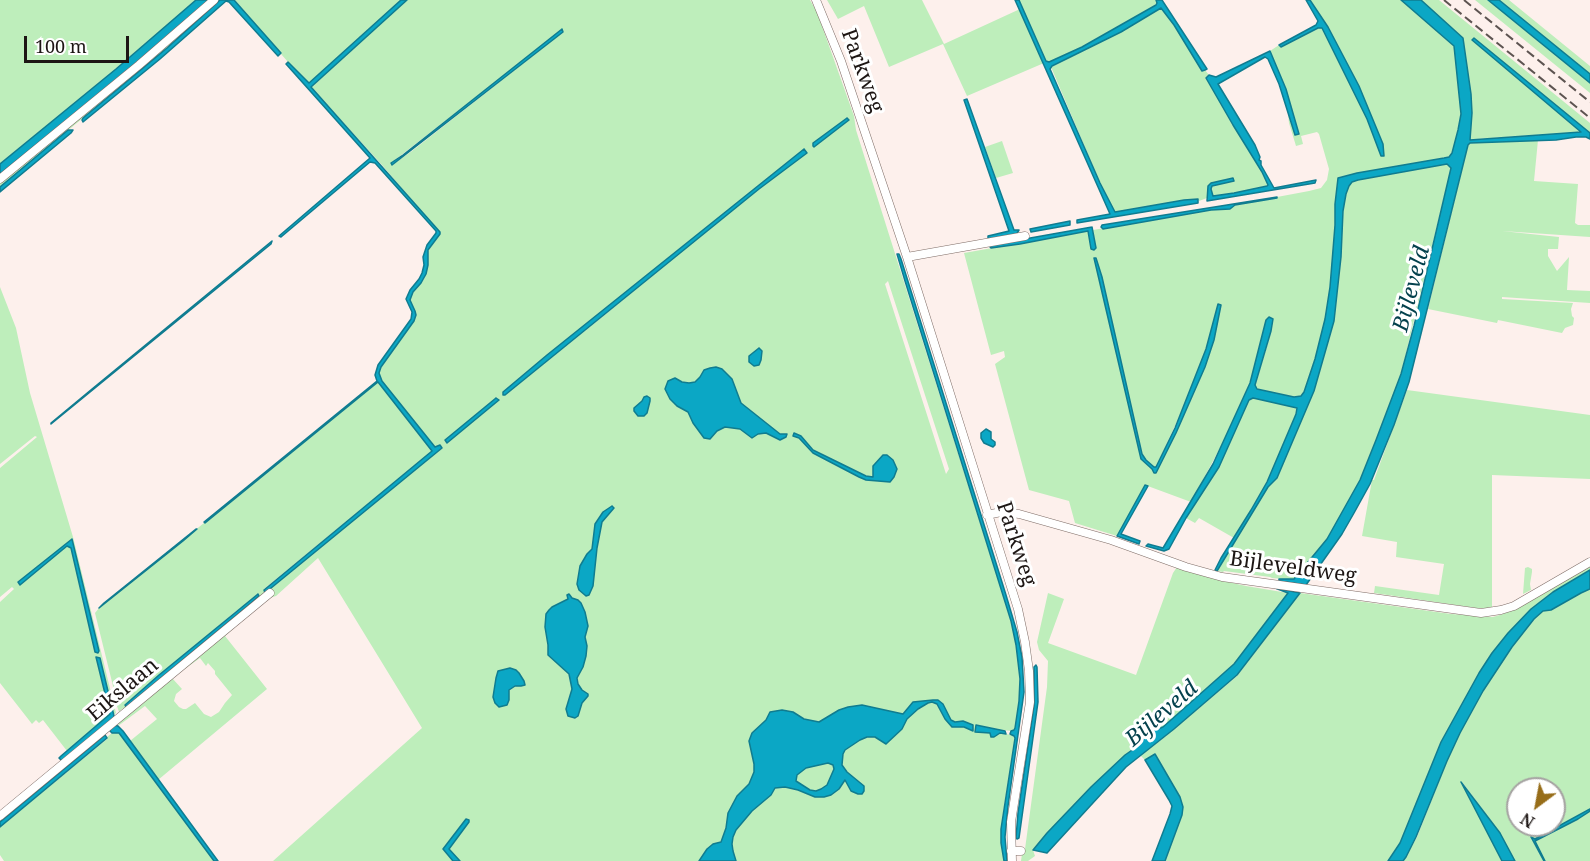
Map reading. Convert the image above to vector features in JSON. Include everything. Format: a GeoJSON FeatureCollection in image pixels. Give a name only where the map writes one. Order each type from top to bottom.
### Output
{"type":"FeatureCollection","features":[{"type":"Feature","properties":{"kind":"street"},"geometry":{"type":"LineString","coordinates":[[0,179],[140,65],[214,0]]}},
{"type":"Feature","properties":{"kind":"street","name":"Parkweg"},"geometry":{"type":"LineString","coordinates":[[816,0],[841,61],[907,257],[1018,609],[1029,671],[1030,702],[1011,822],[1012,861]]}},
{"type":"Feature","properties":{"kind":"street"},"geometry":{"type":"LineString","coordinates":[[907,257],[1025,236]]}},
{"type":"Feature","properties":{"kind":"street","name":"Bijleveldweg"},"geometry":{"type":"LineString","coordinates":[[987,515],[1000,512],[1019,514],[1111,540],[1186,567],[1222,577],[1481,613],[1514,606],[1590,562]]}},
{"type":"Feature","properties":{"kind":"street","name":"Eikslaan"},"geometry":{"type":"LineString","coordinates":[[0,816],[270,592]]}},
{"type":"Feature","properties":{"kind":"street"},"geometry":{"type":"LineString","coordinates":[[1011,851],[1021,851]]}},
{"type":"Feature","properties":{"kind":"green space"},"geometry":{"type":"Polygon","coordinates":[[[0,0],[196,0],[0,164],[0,0]]]}},
{"type":"Feature","properties":{"kind":"green space"},"geometry":{"type":"Polygon","coordinates":[[[209,0],[220,0],[167,48],[0,187],[0,174],[122,75],[209,0]]]}},
{"type":"Feature","properties":{"kind":"green space"},"geometry":{"type":"Polygon","coordinates":[[[234,0],[401,0],[309,83],[234,0]]]}},
{"type":"Feature","properties":{"kind":"green space"},"geometry":{"type":"Polygon","coordinates":[[[407,0],[810,0],[817,12],[854,116],[856,130],[1011,621],[1020,679],[1015,728],[1013,731],[1000,730],[998,735],[1000,733],[1012,735],[1015,738],[1003,813],[1001,843],[1004,861],[273,861],[422,728],[318,558],[276,596],[266,599],[225,636],[267,689],[158,780],[130,741],[157,719],[145,706],[118,726],[123,708],[119,712],[95,613],[99,608],[378,382],[432,451],[264,589],[265,593],[442,448],[440,445],[435,448],[382,381],[379,373],[416,315],[410,300],[413,292],[424,279],[428,265],[428,250],[440,234],[382,165],[311,87],[407,0]],[[562,30],[391,163],[392,165],[412,151],[563,32],[562,30]],[[805,150],[547,355],[503,392],[504,395],[805,150]],[[888,281],[885,284],[946,474],[949,469],[888,281]],[[258,596],[236,611],[125,705],[199,647],[258,596]],[[200,658],[172,678],[182,689],[176,694],[174,701],[179,707],[186,709],[195,703],[204,714],[211,717],[219,712],[232,695],[215,671],[208,663],[206,666],[200,658]]]}},
{"type":"Feature","properties":{"kind":"green space"},"geometry":{"type":"Polygon","coordinates":[[[827,0],[922,0],[944,44],[1020,9],[1044,63],[967,96],[943,44],[889,67],[864,6],[838,19],[827,0]]]}},
{"type":"Feature","properties":{"kind":"green space"},"geometry":{"type":"Polygon","coordinates":[[[1019,0],[1156,0],[1157,5],[1082,47],[1049,62],[1046,61],[1019,0]]]}},
{"type":"Feature","properties":{"kind":"green space"},"geometry":{"type":"Polygon","coordinates":[[[1310,0],[1401,0],[1454,46],[1461,114],[1454,148],[1449,157],[1340,177],[1335,204],[1330,287],[1325,319],[1315,359],[1301,396],[1280,395],[1257,389],[1255,385],[1273,319],[1266,320],[1250,383],[1227,435],[1191,502],[1145,485],[1117,536],[1075,523],[1069,501],[1029,490],[995,364],[1005,357],[1004,351],[991,355],[964,253],[1088,231],[1091,249],[1096,248],[1093,230],[1211,210],[1230,209],[1235,205],[1321,188],[1327,180],[1329,169],[1319,134],[1317,132],[1301,136],[1303,144],[1296,146],[1288,114],[1295,135],[1299,134],[1286,89],[1270,51],[1318,28],[1322,28],[1325,32],[1367,119],[1381,156],[1384,156],[1328,27],[1310,0]],[[1095,258],[1141,459],[1156,473],[1205,367],[1214,340],[1218,305],[1206,349],[1185,404],[1154,467],[1142,454],[1102,277],[1095,258]]]}},
{"type":"Feature","properties":{"kind":"green space"},"geometry":{"type":"Polygon","coordinates":[[[1421,0],[1439,0],[1590,123],[1590,133],[1474,38],[1581,132],[1470,140],[1471,94],[1463,38],[1421,0]]]}},
{"type":"Feature","properties":{"kind":"green space"},"geometry":{"type":"Polygon","coordinates":[[[1475,0],[1488,0],[1590,83],[1590,93],[1475,0]]]}},
{"type":"Feature","properties":{"kind":"green space"},"geometry":{"type":"Polygon","coordinates":[[[1499,0],[1509,0],[1590,66],[1590,74],[1499,0]]]}},
{"type":"Feature","properties":{"kind":"green space"},"geometry":{"type":"Polygon","coordinates":[[[1161,8],[1202,71],[1205,70],[1209,75],[1206,78],[1269,184],[1212,196],[1212,186],[1234,181],[1233,178],[1211,183],[1207,198],[1199,201],[1198,199],[1184,200],[1115,212],[1100,183],[1051,67],[1121,32],[1161,8]]]}},
{"type":"Feature","properties":{"kind":"green space"},"geometry":{"type":"Polygon","coordinates":[[[1538,140],[1534,181],[1578,184],[1575,223],[1590,225],[1590,237],[1502,231],[1559,237],[1558,249],[1548,249],[1548,256],[1557,271],[1569,257],[1567,290],[1590,291],[1590,303],[1502,297],[1502,299],[1573,303],[1571,309],[1574,318],[1573,325],[1565,328],[1562,333],[1428,309],[1468,145],[1470,143],[1538,140]]]}},
{"type":"Feature","properties":{"kind":"green space"},"geometry":{"type":"Polygon","coordinates":[[[1002,141],[1013,173],[996,178],[985,147],[1002,141]]]}},
{"type":"Feature","properties":{"kind":"green space"},"geometry":{"type":"Polygon","coordinates":[[[1447,164],[1451,168],[1401,374],[1360,480],[1342,514],[1327,539],[1294,580],[1217,571],[1268,487],[1277,478],[1314,391],[1334,321],[1343,211],[1349,186],[1358,180],[1447,164]]]}},
{"type":"Feature","properties":{"kind":"green space"},"geometry":{"type":"Polygon","coordinates":[[[0,287],[16,328],[30,393],[73,537],[116,713],[113,715],[100,658],[97,657],[110,714],[67,751],[43,720],[39,723],[36,720],[32,724],[0,683],[0,602],[14,589],[12,587],[0,597],[0,468],[37,437],[35,436],[0,464],[0,287]],[[72,540],[67,546],[71,548],[99,650],[72,540]]]}},
{"type":"Feature","properties":{"kind":"green space"},"geometry":{"type":"Polygon","coordinates":[[[1407,390],[1590,415],[1590,479],[1492,475],[1492,608],[1476,608],[1374,593],[1375,586],[1439,595],[1444,564],[1396,557],[1397,542],[1362,536],[1372,480],[1374,480],[1407,390]]]}},
{"type":"Feature","properties":{"kind":"green space"},"geometry":{"type":"Polygon","coordinates":[[[1253,398],[1298,409],[1267,482],[1234,538],[1199,518],[1195,523],[1186,518],[1219,467],[1249,400],[1253,398]]]}},
{"type":"Feature","properties":{"kind":"green space"},"geometry":{"type":"Polygon","coordinates":[[[1590,564],[1590,570],[1531,609],[1492,653],[1441,742],[1400,843],[1388,861],[1165,861],[1183,807],[1180,797],[1155,755],[1145,760],[1140,755],[1237,676],[1300,593],[1451,614],[1493,617],[1519,607],[1590,564]]]}},
{"type":"Feature","properties":{"kind":"green space"},"geometry":{"type":"Polygon","coordinates":[[[1177,567],[1219,580],[1288,593],[1234,664],[1163,727],[1158,729],[1153,727],[1135,748],[1125,755],[1047,833],[1033,850],[1035,856],[1028,861],[1021,861],[1025,849],[1047,687],[1048,661],[1039,650],[1037,642],[1048,593],[1064,599],[1048,643],[1136,675],[1177,567]]]}},
{"type":"Feature","properties":{"kind":"green space"},"geometry":{"type":"Polygon","coordinates":[[[1525,568],[1532,569],[1531,590],[1523,594],[1525,568]]]}},
{"type":"Feature","properties":{"kind":"green space"},"geometry":{"type":"Polygon","coordinates":[[[1590,589],[1590,809],[1566,822],[1566,777],[1506,777],[1506,837],[1539,837],[1531,838],[1544,861],[1515,861],[1500,833],[1462,782],[1502,861],[1403,861],[1417,837],[1460,733],[1483,691],[1534,619],[1543,611],[1590,589]]]}},
{"type":"Feature","properties":{"kind":"green space"},"geometry":{"type":"Polygon","coordinates":[[[112,733],[119,733],[214,861],[4,861],[0,855],[0,827],[112,733]]]}},
{"type":"Feature","properties":{"kind":"green space"},"geometry":{"type":"Polygon","coordinates":[[[1590,811],[1590,861],[1545,861],[1535,841],[1542,837],[1566,837],[1566,824],[1590,811]]]}},
{"type":"Feature","properties":{"kind":"water"},"geometry":{"type":"Polygon","coordinates":[[[196,0],[209,0],[122,75],[0,174],[0,164],[196,0]]]}},
{"type":"Feature","properties":{"kind":"water"},"geometry":{"type":"Polygon","coordinates":[[[220,0],[234,0],[281,53],[278,56],[226,1],[83,122],[83,118],[220,0]]]}},
{"type":"Feature","properties":{"kind":"water"},"geometry":{"type":"Polygon","coordinates":[[[401,0],[407,0],[311,87],[440,232],[428,250],[426,274],[410,300],[416,315],[414,321],[379,373],[382,381],[435,447],[440,445],[442,448],[265,593],[264,590],[432,451],[378,382],[204,522],[377,381],[375,375],[378,365],[411,319],[412,312],[406,299],[422,273],[423,257],[427,245],[436,231],[375,163],[370,162],[281,237],[279,236],[370,158],[286,64],[288,62],[309,83],[401,0]]]}},
{"type":"Feature","properties":{"kind":"water"},"geometry":{"type":"Polygon","coordinates":[[[1015,0],[1019,0],[1046,61],[1049,62],[1082,47],[1156,5],[1156,0],[1162,0],[1207,69],[1202,71],[1161,8],[1050,69],[1115,212],[1184,200],[1198,199],[1198,203],[1077,223],[1077,220],[1110,214],[1015,0]]]}},
{"type":"Feature","properties":{"kind":"water"},"geometry":{"type":"Polygon","coordinates":[[[1306,0],[1310,0],[1328,27],[1359,86],[1383,144],[1384,156],[1381,156],[1367,119],[1322,28],[1281,47],[1279,45],[1316,25],[1318,21],[1306,0]]]}},
{"type":"Feature","properties":{"kind":"water"},"geometry":{"type":"Polygon","coordinates":[[[1401,0],[1421,0],[1463,38],[1471,94],[1470,140],[1581,132],[1472,40],[1474,38],[1590,133],[1590,139],[1576,137],[1556,140],[1470,143],[1468,145],[1409,382],[1394,425],[1370,484],[1342,534],[1306,585],[1279,581],[1279,579],[1294,579],[1327,539],[1360,480],[1401,374],[1451,168],[1447,164],[1358,180],[1349,186],[1343,211],[1334,321],[1314,391],[1277,478],[1268,487],[1217,571],[1215,570],[1221,558],[1267,482],[1297,408],[1253,398],[1249,400],[1219,467],[1169,549],[1164,551],[1146,546],[1148,544],[1163,548],[1213,464],[1250,383],[1266,320],[1269,317],[1273,319],[1271,331],[1255,385],[1257,389],[1294,397],[1301,396],[1304,392],[1325,319],[1330,287],[1338,178],[1449,157],[1452,153],[1461,114],[1454,46],[1401,0]]]}},
{"type":"Feature","properties":{"kind":"water"},"geometry":{"type":"Polygon","coordinates":[[[1488,0],[1499,0],[1590,74],[1590,83],[1488,0]]]}},
{"type":"Feature","properties":{"kind":"water"},"geometry":{"type":"Polygon","coordinates":[[[562,29],[563,32],[392,165],[391,163],[562,29]]]}},
{"type":"Feature","properties":{"kind":"water"},"geometry":{"type":"Polygon","coordinates":[[[1270,51],[1286,89],[1299,134],[1295,135],[1279,84],[1265,57],[1218,84],[1255,145],[1261,165],[1274,188],[1316,180],[1315,183],[1207,201],[1208,186],[1211,183],[1233,178],[1234,181],[1212,186],[1213,196],[1268,185],[1206,78],[1209,75],[1216,77],[1270,51]]]}},
{"type":"Feature","properties":{"kind":"water"},"geometry":{"type":"Polygon","coordinates":[[[967,99],[1014,230],[1019,230],[1016,235],[988,238],[988,236],[1009,231],[964,100],[967,99]]]}},
{"type":"Feature","properties":{"kind":"water"},"geometry":{"type":"Polygon","coordinates":[[[847,118],[849,120],[813,146],[813,143],[847,118]]]}},
{"type":"Feature","properties":{"kind":"water"},"geometry":{"type":"Polygon","coordinates":[[[68,130],[73,130],[0,192],[0,187],[68,130]]]}},
{"type":"Feature","properties":{"kind":"water"},"geometry":{"type":"Polygon","coordinates":[[[804,149],[807,153],[503,395],[503,392],[547,355],[804,149]]]}},
{"type":"Feature","properties":{"kind":"water"},"geometry":{"type":"Polygon","coordinates":[[[1277,197],[1235,205],[1230,209],[1211,210],[1103,229],[1101,227],[1102,225],[1277,197]]]}},
{"type":"Feature","properties":{"kind":"water"},"geometry":{"type":"Polygon","coordinates":[[[1070,221],[1070,225],[1031,232],[1030,229],[1070,221]]]}},
{"type":"Feature","properties":{"kind":"water"},"geometry":{"type":"Polygon","coordinates":[[[1092,227],[1096,248],[1094,250],[1091,249],[1088,231],[1020,244],[990,247],[991,245],[1092,227]]]}},
{"type":"Feature","properties":{"kind":"water"},"geometry":{"type":"Polygon","coordinates":[[[272,241],[271,244],[51,424],[92,389],[272,241]]]}},
{"type":"Feature","properties":{"kind":"water"},"geometry":{"type":"Polygon","coordinates":[[[897,254],[901,259],[1006,595],[1022,657],[1024,692],[1008,806],[1005,837],[1007,861],[1004,861],[1001,829],[1015,738],[1010,734],[1015,728],[1019,701],[1020,679],[1016,645],[1011,621],[897,254]]]}},
{"type":"Feature","properties":{"kind":"water"},"geometry":{"type":"Polygon","coordinates":[[[1094,258],[1096,258],[1102,277],[1142,454],[1154,467],[1175,428],[1206,349],[1218,304],[1221,305],[1214,340],[1205,367],[1156,473],[1141,459],[1094,258]]]}},
{"type":"Feature","properties":{"kind":"water"},"geometry":{"type":"Polygon","coordinates":[[[759,348],[762,351],[761,360],[759,365],[754,366],[749,362],[749,356],[759,348]]]}},
{"type":"Feature","properties":{"kind":"water"},"geometry":{"type":"Polygon","coordinates":[[[716,367],[722,369],[732,379],[741,403],[780,434],[787,434],[786,437],[780,440],[766,433],[752,438],[740,429],[725,427],[717,431],[710,439],[704,438],[688,412],[670,399],[665,389],[668,381],[675,378],[682,382],[695,382],[704,370],[716,367]]]}},
{"type":"Feature","properties":{"kind":"water"},"geometry":{"type":"Polygon","coordinates":[[[647,396],[650,401],[647,413],[644,416],[638,416],[634,408],[647,396]]]}},
{"type":"Feature","properties":{"kind":"water"},"geometry":{"type":"Polygon","coordinates":[[[496,398],[499,400],[447,443],[445,440],[496,398]]]}},
{"type":"Feature","properties":{"kind":"water"},"geometry":{"type":"Polygon","coordinates":[[[986,429],[991,432],[991,439],[995,442],[993,447],[984,443],[981,438],[981,433],[986,429]]]}},
{"type":"Feature","properties":{"kind":"water"},"geometry":{"type":"Polygon","coordinates":[[[794,433],[801,436],[813,450],[866,476],[873,477],[873,466],[883,455],[887,455],[893,460],[897,469],[894,477],[890,482],[866,480],[859,477],[813,453],[799,438],[793,436],[794,433]]]}},
{"type":"Feature","properties":{"kind":"water"},"geometry":{"type":"Polygon","coordinates":[[[1145,485],[1148,486],[1121,534],[1140,541],[1139,544],[1117,536],[1145,485]]]}},
{"type":"Feature","properties":{"kind":"water"},"geometry":{"type":"Polygon","coordinates":[[[612,506],[614,508],[602,522],[593,586],[589,595],[586,596],[579,590],[577,584],[580,566],[592,549],[595,524],[603,512],[612,506]]]}},
{"type":"Feature","properties":{"kind":"water"},"geometry":{"type":"Polygon","coordinates":[[[196,529],[183,541],[99,608],[104,603],[196,529]]]}},
{"type":"Feature","properties":{"kind":"water"},"geometry":{"type":"Polygon","coordinates":[[[72,539],[98,653],[95,652],[71,548],[67,546],[20,585],[18,582],[72,539]]]}},
{"type":"Feature","properties":{"kind":"water"},"geometry":{"type":"Polygon","coordinates":[[[1590,570],[1590,589],[1551,610],[1543,611],[1512,647],[1483,691],[1460,733],[1406,857],[1403,861],[1388,861],[1400,843],[1441,742],[1492,653],[1531,609],[1553,592],[1590,570]]]}},
{"type":"Feature","properties":{"kind":"water"},"geometry":{"type":"Polygon","coordinates":[[[1275,588],[1300,593],[1237,675],[1126,767],[1047,853],[1033,850],[1091,787],[1135,748],[1153,726],[1158,729],[1163,727],[1234,664],[1288,593],[1275,588]]]}},
{"type":"Feature","properties":{"kind":"water"},"geometry":{"type":"Polygon","coordinates":[[[258,594],[259,596],[251,603],[126,707],[125,705],[159,675],[258,594]]]}},
{"type":"Feature","properties":{"kind":"water"},"geometry":{"type":"Polygon","coordinates":[[[569,594],[581,603],[588,626],[585,637],[586,656],[577,678],[578,684],[588,696],[575,718],[568,716],[566,709],[572,689],[569,674],[548,655],[545,627],[546,614],[552,607],[568,599],[569,594]]]}},
{"type":"Feature","properties":{"kind":"water"},"geometry":{"type":"Polygon","coordinates":[[[96,657],[100,658],[113,719],[64,760],[61,760],[59,758],[61,756],[110,714],[96,657]]]}},
{"type":"Feature","properties":{"kind":"water"},"geometry":{"type":"Polygon","coordinates":[[[1036,665],[1038,702],[1019,838],[1017,839],[1018,813],[1034,706],[1034,667],[1036,665]]]}},
{"type":"Feature","properties":{"kind":"water"},"geometry":{"type":"Polygon","coordinates":[[[510,668],[519,673],[525,685],[515,686],[509,690],[507,705],[499,707],[493,697],[496,678],[498,671],[510,668]]]}},
{"type":"Feature","properties":{"kind":"water"},"geometry":{"type":"Polygon","coordinates":[[[938,700],[943,704],[951,720],[973,725],[973,731],[964,727],[952,727],[937,704],[928,703],[907,719],[902,729],[886,744],[875,737],[867,737],[845,750],[842,765],[864,786],[862,794],[851,791],[845,780],[839,789],[824,797],[815,797],[785,787],[775,788],[771,795],[752,811],[736,830],[732,844],[736,861],[699,861],[707,849],[721,842],[728,813],[737,796],[749,784],[754,772],[754,764],[749,741],[752,733],[766,720],[770,712],[782,710],[793,712],[804,719],[819,722],[839,710],[862,705],[903,714],[913,702],[938,700]],[[828,763],[806,768],[797,775],[796,781],[810,790],[821,789],[827,785],[834,769],[833,765],[828,763]]]}},
{"type":"Feature","properties":{"kind":"water"},"geometry":{"type":"Polygon","coordinates":[[[114,725],[123,731],[218,861],[214,861],[119,733],[110,731],[114,725]]]}},
{"type":"Feature","properties":{"kind":"water"},"geometry":{"type":"Polygon","coordinates":[[[976,725],[1005,731],[1006,734],[1000,733],[991,737],[990,733],[975,732],[976,725]]]}},
{"type":"Feature","properties":{"kind":"water"},"geometry":{"type":"Polygon","coordinates":[[[105,735],[107,738],[0,827],[0,822],[105,735]]]}},
{"type":"Feature","properties":{"kind":"water"},"geometry":{"type":"Polygon","coordinates":[[[1155,754],[1180,797],[1183,807],[1165,861],[1152,861],[1172,806],[1145,760],[1155,754]]]}},
{"type":"Feature","properties":{"kind":"water"},"geometry":{"type":"Polygon","coordinates":[[[1461,782],[1500,833],[1515,861],[1502,861],[1461,782]]]}},
{"type":"Feature","properties":{"kind":"water"},"geometry":{"type":"Polygon","coordinates":[[[1590,809],[1566,825],[1566,822],[1590,809]]]}},
{"type":"Feature","properties":{"kind":"water"},"geometry":{"type":"Polygon","coordinates":[[[466,819],[469,822],[449,849],[460,861],[453,861],[443,849],[466,819]]]}},
{"type":"Feature","properties":{"kind":"water"},"geometry":{"type":"Polygon","coordinates":[[[1531,837],[1535,839],[1543,837],[1535,841],[1545,861],[1531,837]]]}},
{"type":"Feature","properties":{"kind":"railway"},"geometry":{"type":"LineString","coordinates":[[1444,0],[1590,118]]}},
{"type":"Feature","properties":{"kind":"railway"},"geometry":{"type":"LineString","coordinates":[[1464,0],[1590,102]]}},
{"type":"Feature","properties":{"kind":"water label","name":"Bijleveld"},"geometry":{"type":"Point","coordinates":[1412,289]}},
{"type":"Feature","properties":{"kind":"water label","name":"Bijleveld"},"geometry":{"type":"Point","coordinates":[1162,714]}}]}
